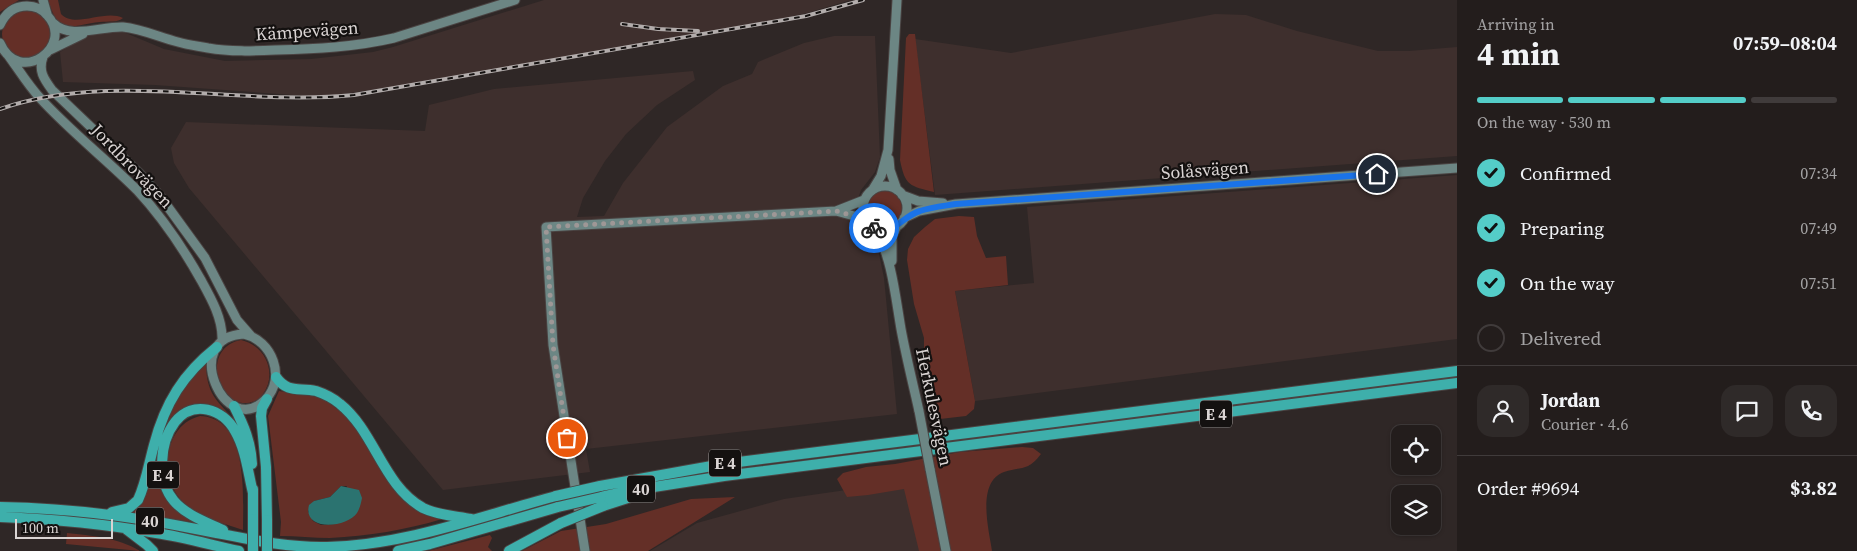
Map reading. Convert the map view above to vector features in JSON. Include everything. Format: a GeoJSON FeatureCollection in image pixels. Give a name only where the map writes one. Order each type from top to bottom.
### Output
{"type":"FeatureCollection","features":[{"type":"Feature","properties":{"kind":"highway"},"geometry":{"type":"LineString","coordinates":[[103,514],[125,510],[134,505],[138,500],[164,411],[177,388],[192,370],[219,344]]}},
{"type":"Feature","properties":{"kind":"highway","name":"E 4"},"geometry":{"type":"LineString","coordinates":[[509,551],[561,523],[601,496],[723,464],[1457,371]]}},
{"type":"Feature","properties":{"kind":"highway"},"geometry":{"type":"LineString","coordinates":[[276,377],[284,387],[325,394],[341,405],[359,424],[392,477],[411,500],[433,512],[473,519]]}},
{"type":"Feature","properties":{"kind":"highway","name":"E 4"},"geometry":{"type":"LineString","coordinates":[[682,483],[810,464],[1457,383]]}},
{"type":"Feature","properties":{"kind":"highway"},"geometry":{"type":"LineString","coordinates":[[266,399],[261,416],[266,467],[267,551]]}},
{"type":"Feature","properties":{"kind":"highway"},"geometry":{"type":"LineString","coordinates":[[234,406],[245,426],[248,437],[253,493]]}},
{"type":"Feature","properties":{"kind":"highway","name":"E 4"},"geometry":{"type":"LineString","coordinates":[[252,551],[253,518],[253,493],[239,439],[227,420],[219,413],[203,409],[193,410],[176,421],[166,441],[162,474],[166,487],[173,500],[184,510],[196,518],[240,538],[261,542],[298,546],[326,547],[365,544],[419,535],[473,519],[557,502]]}},
{"type":"Feature","properties":{"kind":"highway","name":"40"},"geometry":{"type":"LineString","coordinates":[[398,551],[438,542],[557,502],[682,483]]}},
{"type":"Feature","properties":{"kind":"highway","name":"40"},"geometry":{"type":"LineString","coordinates":[[0,507],[103,514],[196,528],[240,538]]}},
{"type":"Feature","properties":{"kind":"highway","name":"40"},"geometry":{"type":"LineString","coordinates":[[0,517],[70,521],[123,528],[176,536],[239,551]]}},
{"type":"Feature","properties":{"kind":"highway"},"geometry":{"type":"LineString","coordinates":[[123,528],[135,535],[153,551]]}},
{"type":"Feature","properties":{"kind":"street"},"geometry":{"type":"LineString","coordinates":[[0,25],[3,16],[19,7],[26,0]]}},
{"type":"Feature","properties":{"kind":"street"},"geometry":{"type":"LineString","coordinates":[[43,0],[46,14]]}},
{"type":"Feature","properties":{"kind":"street","name":"Kämpevägen"},"geometry":{"type":"LineString","coordinates":[[53,23],[59,29],[70,31],[112,27],[136,29],[178,42],[228,50],[318,49],[394,38],[515,0]]}},
{"type":"Feature","properties":{"kind":"street"},"geometry":{"type":"LineString","coordinates":[[836,211],[865,219],[876,229],[885,230],[897,226],[904,218],[906,206],[890,170],[888,150],[897,0]]}},
{"type":"Feature","properties":{"kind":"street"},"geometry":{"type":"LineString","coordinates":[[19,7],[31,6],[42,10],[53,23]]}},
{"type":"Feature","properties":{"kind":"street","name":"Jordbrovägen"},"geometry":{"type":"LineString","coordinates":[[53,23],[54,37],[41,65],[42,74],[52,90],[132,166],[160,196],[205,258],[237,320],[251,336]]}},
{"type":"Feature","properties":{"kind":"street","name":"Kämpevägen"},"geometry":{"type":"LineString","coordinates":[[8,56],[26,62],[35,61],[75,37],[98,28]]}},
{"type":"Feature","properties":{"kind":"street","name":"Jordbrovägen"},"geometry":{"type":"LineString","coordinates":[[0,43],[40,99],[138,191],[169,229],[205,286],[218,316],[222,331],[219,344]]}},
{"type":"Feature","properties":{"kind":"street"},"geometry":{"type":"LineString","coordinates":[[585,551],[553,345],[546,227],[836,211],[864,200],[874,189],[882,176],[888,150]]}},
{"type":"Feature","properties":{"kind":"street","name":"Solåsvägen"},"geometry":{"type":"LineString","coordinates":[[904,218],[919,211],[956,204],[1457,168]]}},
{"type":"Feature","properties":{"kind":"street"},"geometry":{"type":"LineString","coordinates":[[874,189],[885,186],[899,192]]}},
{"type":"Feature","properties":{"kind":"street","name":"Solåsvägen"},"geometry":{"type":"LineString","coordinates":[[899,192],[918,201],[956,204]]}},
{"type":"Feature","properties":{"kind":"street"},"geometry":{"type":"LineString","coordinates":[[864,200],[862,209],[865,219]]}},
{"type":"Feature","properties":{"kind":"street","name":"Herkulesvägen"},"geometry":{"type":"LineString","coordinates":[[897,226],[892,241],[892,269],[902,332],[946,551]]}},
{"type":"Feature","properties":{"kind":"street","name":"Herkulesvägen"},"geometry":{"type":"LineString","coordinates":[[876,229],[892,269]]}},
{"type":"Feature","properties":{"kind":"street"},"geometry":{"type":"LineString","coordinates":[[236,335],[251,336],[259,340],[270,352],[274,360],[276,377],[271,392],[266,399],[255,407],[241,408],[234,406],[219,394],[212,376],[213,356],[219,344],[236,335]]}},
{"type":"Feature","properties":{"kind":"shaded area"},"geometry":{"type":"Polygon","coordinates":[[[0,0],[19,0],[0,12],[0,0]]]}},
{"type":"Feature","properties":{"kind":"shaded area"},"geometry":{"type":"Polygon","coordinates":[[[48,0],[58,0],[61,14],[74,20],[107,16],[123,18],[116,21],[67,26],[57,20],[48,0]]]}},
{"type":"Feature","properties":{"kind":"shaded area"},"geometry":{"type":"Polygon","coordinates":[[[544,0],[851,0],[807,13],[748,26],[420,83],[336,95],[307,96],[155,85],[63,82],[60,52],[85,36],[121,31],[164,49],[225,61],[311,59],[373,52],[393,47],[544,0]]]}},
{"type":"Feature","properties":{"kind":"shaded area"},"geometry":{"type":"Polygon","coordinates":[[[26,10],[35,12],[43,17],[48,25],[50,34],[48,43],[43,51],[35,56],[26,58],[17,56],[9,51],[4,43],[2,34],[4,25],[9,17],[17,12],[26,10]]]}},
{"type":"Feature","properties":{"kind":"shaded area"},"geometry":{"type":"Polygon","coordinates":[[[1215,14],[1246,15],[1297,31],[1378,51],[1409,51],[1457,47],[1457,156],[935,195],[915,39],[1011,53],[1215,14]]]}},
{"type":"Feature","properties":{"kind":"shaded area"},"geometry":{"type":"Polygon","coordinates":[[[909,34],[915,34],[934,192],[910,184],[904,175],[900,160],[906,38],[909,34]]]}},
{"type":"Feature","properties":{"kind":"shaded area"},"geometry":{"type":"Polygon","coordinates":[[[834,36],[875,36],[880,157],[875,172],[861,190],[855,207],[858,221],[878,249],[884,278],[897,414],[586,449],[590,472],[443,490],[189,188],[174,163],[171,148],[186,122],[425,131],[429,105],[494,89],[693,71],[695,80],[657,105],[626,134],[605,161],[583,198],[577,217],[604,216],[623,183],[667,127],[723,86],[752,74],[758,62],[804,43],[834,36]]]}},
{"type":"Feature","properties":{"kind":"shaded area"},"geometry":{"type":"Polygon","coordinates":[[[1457,175],[1457,339],[975,401],[955,291],[1034,283],[1027,207],[1457,175]]]}},
{"type":"Feature","properties":{"kind":"shaded area"},"geometry":{"type":"Polygon","coordinates":[[[884,190],[891,191],[897,195],[901,201],[901,215],[897,221],[891,225],[884,226],[877,225],[871,221],[867,215],[866,208],[867,201],[871,195],[877,191],[884,190]]]}},
{"type":"Feature","properties":{"kind":"shaded area"},"geometry":{"type":"Polygon","coordinates":[[[959,216],[974,217],[977,236],[986,258],[1006,256],[1008,285],[955,291],[975,401],[974,409],[966,416],[940,419],[935,401],[933,380],[924,362],[924,338],[914,304],[907,260],[908,249],[914,237],[935,219],[959,216]]]}},
{"type":"Feature","properties":{"kind":"shaded area"},"geometry":{"type":"Polygon","coordinates":[[[241,340],[257,348],[267,361],[269,369],[267,386],[262,396],[247,403],[236,401],[227,395],[217,375],[217,364],[221,353],[229,345],[241,340]]]}},
{"type":"Feature","properties":{"kind":"shaded area"},"geometry":{"type":"Polygon","coordinates":[[[206,362],[207,378],[212,393],[239,427],[242,434],[233,420],[188,408],[158,460],[159,481],[198,523],[132,513],[141,504],[156,450],[177,396],[206,362]]]}},
{"type":"Feature","properties":{"kind":"shaded area"},"geometry":{"type":"Polygon","coordinates":[[[279,391],[313,396],[325,400],[344,414],[356,427],[388,479],[442,519],[387,532],[358,536],[330,538],[280,536],[281,522],[268,416],[279,391]],[[341,486],[330,497],[314,501],[308,511],[313,521],[321,525],[335,524],[347,486],[341,486]]]}},
{"type":"Feature","properties":{"kind":"shaded area"},"geometry":{"type":"Polygon","coordinates":[[[200,416],[216,420],[227,430],[235,444],[240,461],[242,479],[243,530],[197,513],[184,503],[170,481],[168,454],[172,441],[178,430],[188,421],[200,416]]]}},
{"type":"Feature","properties":{"kind":"shaded area"},"geometry":{"type":"Polygon","coordinates":[[[1022,447],[1033,448],[1041,454],[1032,464],[1024,468],[1004,472],[995,477],[990,486],[986,507],[992,551],[919,551],[904,489],[847,497],[837,479],[843,473],[866,467],[895,464],[960,452],[1022,447]]]}},
{"type":"Feature","properties":{"kind":"shaded area"},"geometry":{"type":"Polygon","coordinates":[[[922,479],[935,551],[650,551],[697,523],[784,499],[922,479]]]}},
{"type":"Feature","properties":{"kind":"shaded area"},"geometry":{"type":"Polygon","coordinates":[[[735,497],[648,551],[522,551],[561,531],[606,524],[691,499],[735,497]]]}},
{"type":"Feature","properties":{"kind":"shaded area"},"geometry":{"type":"Polygon","coordinates":[[[67,533],[113,540],[140,551],[66,544],[67,533]]]}},
{"type":"Feature","properties":{"kind":"shaded area"},"geometry":{"type":"Polygon","coordinates":[[[490,535],[492,538],[488,547],[492,551],[428,551],[490,535]]]}},
{"type":"Feature","properties":{"kind":"water"},"geometry":{"type":"Polygon","coordinates":[[[341,486],[359,490],[362,498],[357,513],[352,518],[336,524],[327,525],[312,520],[309,514],[309,505],[314,501],[330,497],[341,486]]]}},
{"type":"Feature","properties":{"kind":"railway"},"geometry":{"type":"LineString","coordinates":[[0,109],[43,98],[87,92],[176,92],[266,97],[354,95],[806,16],[863,0]]}},
{"type":"Feature","properties":{"kind":"railway"},"geometry":{"type":"LineString","coordinates":[[622,24],[658,29],[698,31]]}},
{"type":"Feature","properties":{"kind":"way so far"},"geometry":{"type":"LineString","coordinates":[[567,438],[553,345],[546,227],[836,211],[859,216],[874,228]]}},
{"type":"Feature","properties":{"kind":"route"},"geometry":{"type":"LineString","coordinates":[[874,228],[889,230],[897,226],[904,218],[919,211],[956,204],[1377,174]]}}]}
